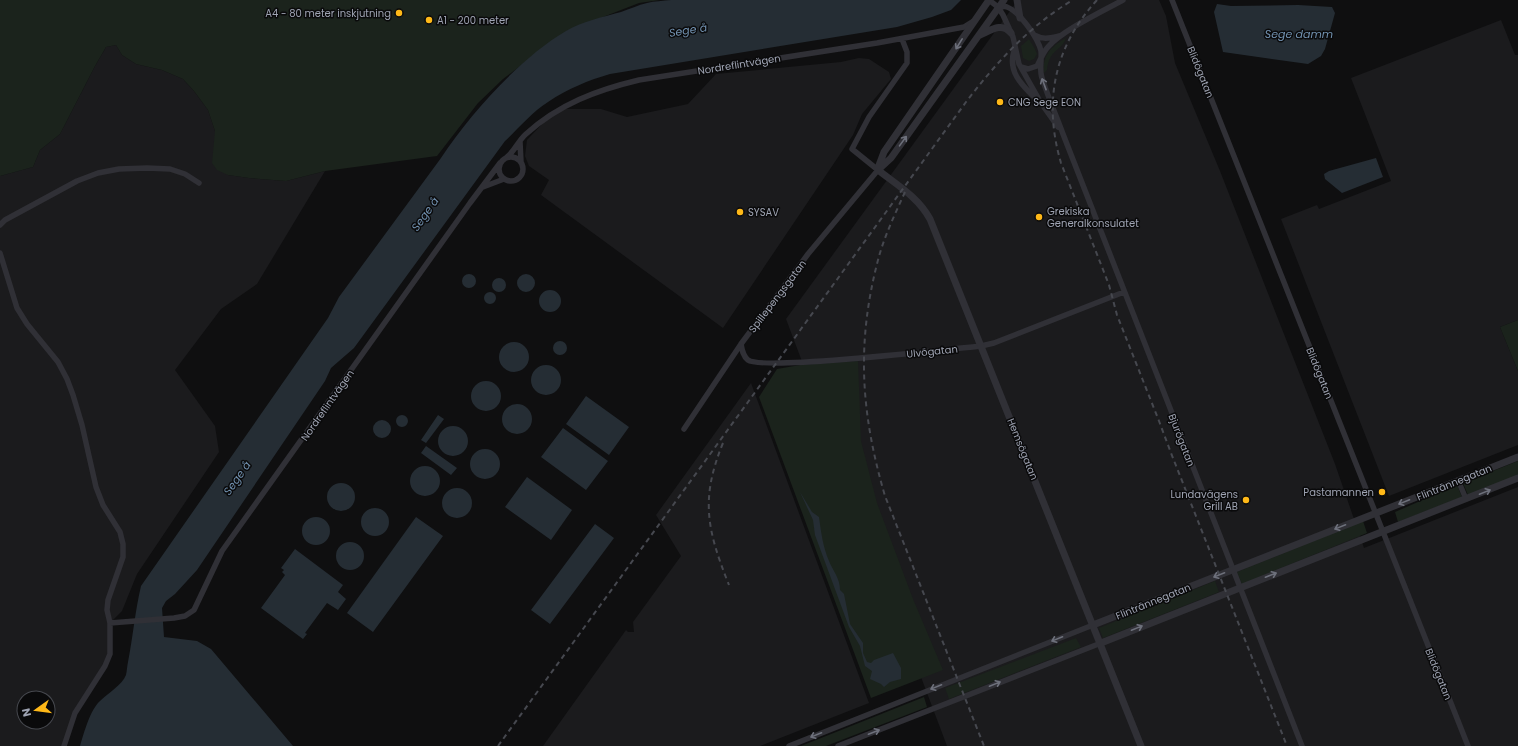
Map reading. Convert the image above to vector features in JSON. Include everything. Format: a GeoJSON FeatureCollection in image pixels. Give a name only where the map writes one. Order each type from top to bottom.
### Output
{"type":"FeatureCollection","features":[{"type":"Feature","properties":{"kind":"street","name":"Bjurögatan"},"geometry":{"type":"LineString","coordinates":[[989,0],[998,7],[1011,33],[1016,57],[1020,67],[1036,92],[1041,103],[1062,134]]}},
{"type":"Feature","properties":{"kind":"street","name":"Spillepengsgatan"},"geometry":{"type":"LineString","coordinates":[[878,170],[884,152],[950,59],[972,22],[989,0]]}},
{"type":"Feature","properties":{"kind":"street","name":"Spillepengsgatan"},"geometry":{"type":"LineString","coordinates":[[684,429],[741,344],[808,254],[878,170],[891,158],[1004,0]]}},
{"type":"Feature","properties":{"kind":"street"},"geometry":{"type":"LineString","coordinates":[[1017,0],[1020,18]]}},
{"type":"Feature","properties":{"kind":"street"},"geometry":{"type":"LineString","coordinates":[[1020,67],[1028,69],[1037,66],[1043,53],[1049,45],[1061,36],[1123,0]]}},
{"type":"Feature","properties":{"kind":"street","name":"Blidögatan"},"geometry":{"type":"LineString","coordinates":[[1172,0],[1468,746]]}},
{"type":"Feature","properties":{"kind":"street","name":"Bjurögatan"},"geometry":{"type":"LineString","coordinates":[[998,7],[1009,8],[1020,18],[1034,35],[1039,46],[1041,76],[1062,134],[1302,746]]}},
{"type":"Feature","properties":{"kind":"street","name":"Nordreflintvägen"},"geometry":{"type":"LineString","coordinates":[[506,158],[513,153],[525,135],[550,116],[579,98],[605,88],[639,80],[902,39],[964,27],[972,22]]}},
{"type":"Feature","properties":{"kind":"street"},"geometry":{"type":"LineString","coordinates":[[978,36],[996,27],[1003,27],[1008,29],[1011,33]]}},
{"type":"Feature","properties":{"kind":"street"},"geometry":{"type":"LineString","coordinates":[[1034,35],[1039,38],[1061,36]]}},
{"type":"Feature","properties":{"kind":"street"},"geometry":{"type":"LineString","coordinates":[[878,170],[852,149],[869,117],[907,63],[907,52],[902,39]]}},
{"type":"Feature","properties":{"kind":"street","name":"Bjurögatan"},"geometry":{"type":"LineString","coordinates":[[1015,47],[1012,62],[1016,77],[1041,103]]}},
{"type":"Feature","properties":{"kind":"street"},"geometry":{"type":"LineString","coordinates":[[481,188],[504,179],[513,181],[520,177],[523,170],[520,141]]}},
{"type":"Feature","properties":{"kind":"street"},"geometry":{"type":"LineString","coordinates":[[504,179],[499,171],[500,163],[506,158],[514,157],[521,162]]}},
{"type":"Feature","properties":{"kind":"street","name":"Nordreflintvägen"},"geometry":{"type":"LineString","coordinates":[[110,623],[174,618],[185,616],[194,610],[222,551],[500,163]]}},
{"type":"Feature","properties":{"kind":"street"},"geometry":{"type":"LineString","coordinates":[[0,224],[77,181],[98,173],[119,169],[170,169],[185,174],[199,183]]}},
{"type":"Feature","properties":{"kind":"street","name":"Hemsögatan"},"geometry":{"type":"LineString","coordinates":[[878,170],[906,190],[925,210],[938,236],[1141,746]]}},
{"type":"Feature","properties":{"kind":"street"},"geometry":{"type":"LineString","coordinates":[[0,253],[17,308],[27,324],[58,362],[67,379],[82,425],[96,487],[103,505],[120,532],[123,544],[123,557],[108,600],[107,610],[110,623],[110,654],[105,666],[75,713],[64,746]]}},
{"type":"Feature","properties":{"kind":"street","name":"Ulvögatan"},"geometry":{"type":"LineString","coordinates":[[741,344],[743,354],[748,360],[756,364],[864,358],[982,346],[994,343],[1124,292]]}},
{"type":"Feature","properties":{"kind":"street","name":"Flintrännegatan"},"geometry":{"type":"LineString","coordinates":[[789,746],[1518,457]]}},
{"type":"Feature","properties":{"kind":"street","name":"Flintrännegatan"},"geometry":{"type":"LineString","coordinates":[[838,746],[1518,478]]}},
{"type":"Feature","properties":{"kind":"street"},"geometry":{"type":"LineString","coordinates":[[1458,480],[1466,499]]}},
{"type":"Feature","properties":{"kind":"shaded area"},"geometry":{"type":"Polygon","coordinates":[[[0,0],[660,0],[639,3],[567,31],[503,79],[478,103],[437,156],[325,171],[286,181],[228,175],[217,170],[212,163],[215,131],[208,110],[194,91],[183,79],[162,70],[136,64],[122,55],[116,45],[106,47],[60,134],[40,150],[33,167],[0,176],[0,0]]]}},
{"type":"Feature","properties":{"kind":"shaded area"},"geometry":{"type":"Polygon","coordinates":[[[1018,0],[1159,0],[1166,16],[1175,63],[1220,171],[1335,464],[1364,548],[1518,487],[1518,746],[947,746],[786,319],[1018,0]]]}},
{"type":"Feature","properties":{"kind":"shaded area"},"geometry":{"type":"Polygon","coordinates":[[[1501,20],[1515,55],[1518,55],[1518,320],[1500,327],[1518,371],[1518,445],[1389,496],[1281,219],[1317,205],[1319,209],[1391,181],[1351,78],[1501,20]]]}},
{"type":"Feature","properties":{"kind":"shaded area"},"geometry":{"type":"Polygon","coordinates":[[[1066,38],[1062,46],[1050,58],[1047,70],[1044,73],[1046,56],[1056,44],[1066,38]]]}},
{"type":"Feature","properties":{"kind":"shaded area"},"geometry":{"type":"Polygon","coordinates":[[[1029,39],[1037,54],[1034,59],[1029,61],[1023,58],[1021,46],[1029,39]]]}},
{"type":"Feature","properties":{"kind":"shaded area"},"geometry":{"type":"Polygon","coordinates":[[[116,45],[122,55],[136,64],[162,70],[183,79],[208,110],[215,131],[215,142],[228,175],[286,181],[325,171],[257,284],[221,309],[175,370],[215,426],[219,452],[137,574],[122,611],[110,623],[110,654],[81,701],[64,746],[0,746],[0,176],[33,167],[40,150],[60,134],[106,47],[116,45]]]}},
{"type":"Feature","properties":{"kind":"shaded area"},"geometry":{"type":"Polygon","coordinates":[[[859,58],[869,59],[889,72],[891,79],[862,114],[853,135],[723,328],[541,195],[549,180],[529,166],[525,156],[527,140],[544,122],[564,109],[601,109],[627,117],[688,104],[716,74],[841,62],[859,58]]]}},
{"type":"Feature","properties":{"kind":"shaded area"},"geometry":{"type":"Polygon","coordinates":[[[1518,320],[1518,371],[1500,327],[1518,320]]]}},
{"type":"Feature","properties":{"kind":"shaded area"},"geometry":{"type":"Polygon","coordinates":[[[858,361],[861,441],[877,503],[913,599],[943,670],[871,698],[759,397],[777,369],[800,365],[858,361]]]}},
{"type":"Feature","properties":{"kind":"shaded area"},"geometry":{"type":"Polygon","coordinates":[[[751,383],[869,703],[760,746],[543,746],[626,630],[628,632],[634,632],[633,622],[681,556],[656,515],[751,383]]]}},
{"type":"Feature","properties":{"kind":"shaded area"},"geometry":{"type":"Polygon","coordinates":[[[1518,461],[1518,475],[1468,495],[1463,483],[1518,461]]]}},
{"type":"Feature","properties":{"kind":"shaded area"},"geometry":{"type":"Polygon","coordinates":[[[1457,485],[1462,497],[1398,522],[1395,512],[1457,485]]]}},
{"type":"Feature","properties":{"kind":"shaded area"},"geometry":{"type":"Polygon","coordinates":[[[1363,521],[1367,533],[1242,584],[1237,572],[1363,521]]]}},
{"type":"Feature","properties":{"kind":"shaded area"},"geometry":{"type":"Polygon","coordinates":[[[1215,581],[1219,592],[1103,638],[1099,628],[1215,581]]]}},
{"type":"Feature","properties":{"kind":"shaded area"},"geometry":{"type":"Polygon","coordinates":[[[1076,638],[1081,647],[949,699],[945,688],[1076,638]]]}},
{"type":"Feature","properties":{"kind":"shaded area"},"geometry":{"type":"Polygon","coordinates":[[[924,697],[927,707],[826,746],[801,746],[924,697]]]}},
{"type":"Feature","properties":{"kind":"water","name":"Sege å"},"geometry":{"type":"Polygon","coordinates":[[[671,0],[961,0],[951,10],[897,27],[610,74],[570,89],[536,110],[505,141],[354,348],[331,368],[325,381],[197,570],[175,594],[166,601],[162,608],[164,637],[197,641],[211,649],[293,746],[80,746],[88,722],[96,705],[118,686],[126,675],[141,586],[328,318],[339,297],[466,123],[514,71],[549,42],[566,31],[586,22],[644,4],[671,0]]]}},
{"type":"Feature","properties":{"kind":"water","name":"Sege damm"},"geometry":{"type":"Polygon","coordinates":[[[1217,4],[1231,6],[1298,5],[1332,7],[1335,13],[1325,49],[1321,56],[1308,64],[1223,52],[1214,12],[1217,4]]]}},
{"type":"Feature","properties":{"kind":"water"},"geometry":{"type":"Polygon","coordinates":[[[1376,158],[1383,177],[1342,193],[1325,179],[1324,174],[1329,171],[1376,158]]]}},
{"type":"Feature","properties":{"kind":"water"},"geometry":{"type":"Polygon","coordinates":[[[469,274],[474,276],[476,281],[474,286],[469,288],[464,286],[462,281],[464,276],[469,274]]]}},
{"type":"Feature","properties":{"kind":"water"},"geometry":{"type":"Polygon","coordinates":[[[522,274],[530,274],[535,279],[533,290],[530,292],[522,292],[517,287],[517,279],[522,274]]]}},
{"type":"Feature","properties":{"kind":"water"},"geometry":{"type":"Polygon","coordinates":[[[499,278],[504,280],[506,285],[504,290],[499,292],[494,290],[492,285],[494,280],[499,278]]]}},
{"type":"Feature","properties":{"kind":"water"},"geometry":{"type":"Polygon","coordinates":[[[546,290],[554,290],[561,297],[561,305],[554,312],[546,312],[539,305],[539,297],[546,290]]]}},
{"type":"Feature","properties":{"kind":"water"},"geometry":{"type":"Polygon","coordinates":[[[492,292],[495,293],[495,303],[488,304],[485,303],[484,296],[485,293],[492,292]]]}},
{"type":"Feature","properties":{"kind":"water"},"geometry":{"type":"Polygon","coordinates":[[[560,341],[565,343],[567,348],[565,353],[560,355],[555,353],[553,348],[555,343],[560,341]]]}},
{"type":"Feature","properties":{"kind":"water"},"geometry":{"type":"Polygon","coordinates":[[[514,342],[525,346],[529,357],[525,368],[514,372],[503,368],[499,357],[503,346],[514,342]]]}},
{"type":"Feature","properties":{"kind":"water"},"geometry":{"type":"Polygon","coordinates":[[[546,365],[557,369],[561,380],[557,391],[546,395],[535,391],[531,380],[535,369],[546,365]]]}},
{"type":"Feature","properties":{"kind":"water"},"geometry":{"type":"Polygon","coordinates":[[[486,381],[497,385],[501,396],[497,407],[486,411],[475,407],[471,396],[475,385],[486,381]]]}},
{"type":"Feature","properties":{"kind":"water"},"geometry":{"type":"Polygon","coordinates":[[[586,396],[629,427],[609,455],[566,424],[586,396]]]}},
{"type":"Feature","properties":{"kind":"water"},"geometry":{"type":"Polygon","coordinates":[[[517,404],[528,408],[532,419],[528,430],[517,434],[506,430],[502,419],[506,408],[517,404]]]}},
{"type":"Feature","properties":{"kind":"water"},"geometry":{"type":"Polygon","coordinates":[[[400,415],[404,415],[408,421],[404,427],[400,427],[396,423],[396,419],[400,415]]]}},
{"type":"Feature","properties":{"kind":"water"},"geometry":{"type":"Polygon","coordinates":[[[438,415],[444,419],[426,443],[421,440],[438,415]]]}},
{"type":"Feature","properties":{"kind":"water"},"geometry":{"type":"Polygon","coordinates":[[[382,420],[388,423],[391,429],[388,435],[382,438],[376,435],[373,429],[376,423],[382,420]]]}},
{"type":"Feature","properties":{"kind":"water"},"geometry":{"type":"Polygon","coordinates":[[[453,426],[464,430],[468,441],[464,452],[453,456],[442,452],[438,441],[442,430],[453,426]]]}},
{"type":"Feature","properties":{"kind":"water"},"geometry":{"type":"Polygon","coordinates":[[[563,428],[608,461],[586,490],[541,457],[563,428]]]}},
{"type":"Feature","properties":{"kind":"water"},"geometry":{"type":"Polygon","coordinates":[[[426,446],[457,468],[451,475],[421,453],[426,446]]]}},
{"type":"Feature","properties":{"kind":"water"},"geometry":{"type":"Polygon","coordinates":[[[485,449],[496,453],[500,464],[496,475],[485,479],[474,475],[470,464],[474,453],[485,449]]]}},
{"type":"Feature","properties":{"kind":"water"},"geometry":{"type":"Polygon","coordinates":[[[425,466],[436,470],[440,481],[436,492],[425,496],[414,492],[410,481],[414,470],[425,466]]]}},
{"type":"Feature","properties":{"kind":"water"},"geometry":{"type":"Polygon","coordinates":[[[527,477],[572,510],[551,540],[505,507],[527,477]]]}},
{"type":"Feature","properties":{"kind":"water"},"geometry":{"type":"Polygon","coordinates":[[[341,483],[351,487],[355,497],[351,507],[341,511],[331,507],[327,497],[331,487],[341,483]]]}},
{"type":"Feature","properties":{"kind":"water"},"geometry":{"type":"Polygon","coordinates":[[[457,488],[468,492],[472,503],[468,514],[457,518],[446,514],[442,503],[446,492],[457,488]]]}},
{"type":"Feature","properties":{"kind":"water"},"geometry":{"type":"Polygon","coordinates":[[[800,492],[812,512],[819,517],[822,539],[827,556],[838,578],[840,590],[844,594],[850,624],[863,643],[863,653],[867,662],[871,663],[874,660],[893,653],[901,668],[901,679],[890,682],[884,687],[870,679],[872,671],[865,666],[860,646],[849,627],[815,535],[813,520],[800,492]]]}},
{"type":"Feature","properties":{"kind":"water"},"geometry":{"type":"Polygon","coordinates":[[[375,508],[385,512],[389,522],[385,532],[375,536],[365,532],[361,522],[365,512],[375,508]]]}},
{"type":"Feature","properties":{"kind":"water"},"geometry":{"type":"Polygon","coordinates":[[[316,517],[326,521],[330,531],[326,541],[316,545],[306,541],[302,531],[306,521],[316,517]]]}},
{"type":"Feature","properties":{"kind":"water"},"geometry":{"type":"Polygon","coordinates":[[[416,517],[443,536],[373,632],[347,613],[416,517]]]}},
{"type":"Feature","properties":{"kind":"water"},"geometry":{"type":"Polygon","coordinates":[[[595,524],[614,538],[550,624],[531,610],[595,524]]]}},
{"type":"Feature","properties":{"kind":"water"},"geometry":{"type":"Polygon","coordinates":[[[350,542],[360,546],[364,556],[360,566],[350,570],[340,566],[336,556],[340,546],[350,542]]]}},
{"type":"Feature","properties":{"kind":"water"},"geometry":{"type":"Polygon","coordinates":[[[295,549],[343,585],[338,592],[346,599],[338,610],[327,603],[305,633],[307,634],[303,639],[261,608],[285,575],[282,572],[284,570],[281,568],[295,549]]]}},
{"type":"Feature","properties":{"kind":"railway"},"geometry":{"type":"LineString","coordinates":[[498,746],[966,102],[989,73],[1028,33],[1042,21],[1073,0]]}},
{"type":"Feature","properties":{"kind":"railway"},"geometry":{"type":"LineString","coordinates":[[1097,0],[1082,18],[1071,37],[1062,56],[1056,76],[1053,97],[1053,118],[1061,163],[1109,285],[1117,315],[1287,746]]}},
{"type":"Feature","properties":{"kind":"railway"},"geometry":{"type":"LineString","coordinates":[[905,192],[883,243],[871,291],[866,321],[864,350],[866,407],[877,466],[885,496],[984,746]]}},
{"type":"Feature","properties":{"kind":"railway"},"geometry":{"type":"LineString","coordinates":[[723,443],[711,481],[709,514],[711,531],[721,565],[729,585]]}},
{"type":"Feature","properties":{"kind":"place","name":"A4 - 80 meter inskjutning"},"geometry":{"type":"Point","coordinates":[399,13]}},
{"type":"Feature","properties":{"kind":"place","name":"A1 - 200 meter"},"geometry":{"type":"Point","coordinates":[429,20]}},
{"type":"Feature","properties":{"kind":"place","name":"CNG Sege EON"},"geometry":{"type":"Point","coordinates":[1000,102]}},
{"type":"Feature","properties":{"kind":"place","name":"SYSAV"},"geometry":{"type":"Point","coordinates":[740,212]}},
{"type":"Feature","properties":{"kind":"place","name":"Grekiska Generalkonsulatet"},"geometry":{"type":"Point","coordinates":[1039,217]}},
{"type":"Feature","properties":{"kind":"place","name":"Pastamannen"},"geometry":{"type":"Point","coordinates":[1382,492]}},
{"type":"Feature","properties":{"kind":"place","name":"Lundavägens Grill AB"},"geometry":{"type":"Point","coordinates":[1246,500]}}]}
